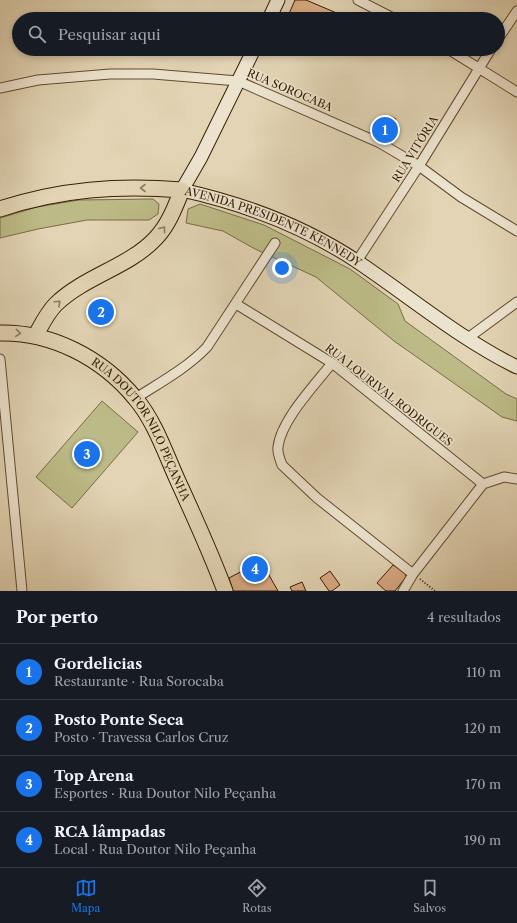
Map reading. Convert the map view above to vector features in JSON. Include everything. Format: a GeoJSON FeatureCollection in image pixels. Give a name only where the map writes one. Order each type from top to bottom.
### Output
{"type":"FeatureCollection","features":[{"type":"Feature","properties":{"kind":"main road","name":"AVENIDA PRESIDENTE KENNEDY"},"geometry":{"type":"LineString","coordinates":[[0,209],[32,198],[101,188],[182,190]]}},
{"type":"Feature","properties":{"kind":"main road"},"geometry":{"type":"LineString","coordinates":[[36,335],[47,315],[68,294],[140,252],[155,239],[165,227],[182,190]]}},
{"type":"Feature","properties":{"kind":"main road","name":"RUA DOUTOR NILO PEÇANHA"},"geometry":{"type":"LineString","coordinates":[[0,333],[36,335],[60,342],[86,356],[113,376],[136,398],[149,419],[186,498],[225,591]]}},
{"type":"Feature","properties":{"kind":"street"},"geometry":{"type":"LineString","coordinates":[[272,12],[278,0]]}},
{"type":"Feature","properties":{"kind":"street"},"geometry":{"type":"LineString","coordinates":[[358,0],[381,12]]}},
{"type":"Feature","properties":{"kind":"street"},"geometry":{"type":"LineString","coordinates":[[505,29],[517,11]]}},
{"type":"Feature","properties":{"kind":"street"},"geometry":{"type":"LineString","coordinates":[[182,190],[201,157],[250,56]]}},
{"type":"Feature","properties":{"kind":"street"},"geometry":{"type":"LineString","coordinates":[[460,56],[517,92]]}},
{"type":"Feature","properties":{"kind":"street","name":"RUA VITÓRIA"},"geometry":{"type":"LineString","coordinates":[[357,261],[420,166],[486,56]]}},
{"type":"Feature","properties":{"kind":"street","name":"RUA SOROCABA"},"geometry":{"type":"LineString","coordinates":[[0,88],[38,80],[110,74],[153,74],[238,81],[364,135],[420,166],[461,197],[517,230]]}},
{"type":"Feature","properties":{"kind":"street","name":"AVENIDA PRESIDENTE KENNEDY"},"geometry":{"type":"LineString","coordinates":[[182,190],[240,205],[299,229],[357,261],[425,310],[517,367]]}},
{"type":"Feature","properties":{"kind":"street"},"geometry":{"type":"LineString","coordinates":[[136,398],[195,359],[207,347],[275,243]]}},
{"type":"Feature","properties":{"kind":"street"},"geometry":{"type":"LineString","coordinates":[[468,338],[517,302]]}},
{"type":"Feature","properties":{"kind":"street","name":"RUA LOURIVAL RODRIGUES"},"geometry":{"type":"LineString","coordinates":[[236,304],[332,364],[483,484]]}},
{"type":"Feature","properties":{"kind":"street"},"geometry":{"type":"LineString","coordinates":[[0,359],[22,591]]}},
{"type":"Feature","properties":{"kind":"street"},"geometry":{"type":"LineString","coordinates":[[332,364],[283,430],[278,449],[279,458],[282,465],[317,498],[413,574]]}},
{"type":"Feature","properties":{"kind":"street"},"geometry":{"type":"LineString","coordinates":[[404,591],[413,574],[483,484],[504,477],[517,479]]}},
{"type":"Feature","properties":{"kind":"path"},"geometry":{"type":"LineString","coordinates":[[413,574],[435,591]]}},
{"type":"Feature","properties":{"kind":"shaded area"},"geometry":{"type":"Polygon","coordinates":[[[153,199],[159,204],[158,214],[149,220],[87,220],[0,238],[0,218],[37,207],[79,200],[153,199]]]}},
{"type":"Feature","properties":{"kind":"shaded area"},"geometry":{"type":"Polygon","coordinates":[[[200,204],[264,225],[350,269],[398,304],[405,321],[506,394],[517,399],[517,421],[502,417],[394,341],[316,277],[255,249],[223,231],[186,223],[188,209],[200,204]]]}},
{"type":"Feature","properties":{"kind":"shaded area"},"geometry":{"type":"Polygon","coordinates":[[[102,401],[138,432],[72,508],[36,477],[102,401]]]}},
{"type":"Feature","properties":{"kind":"building"},"geometry":{"type":"Polygon","coordinates":[[[295,0],[306,0],[334,12],[290,12],[295,0]]]}},
{"type":"Feature","properties":{"kind":"building"},"geometry":{"type":"Polygon","coordinates":[[[390,116],[396,119],[380,143],[374,140],[390,116]]]}},
{"type":"Feature","properties":{"kind":"building"},"geometry":{"type":"Polygon","coordinates":[[[261,561],[278,591],[233,591],[229,578],[261,561]]]}},
{"type":"Feature","properties":{"kind":"building"},"geometry":{"type":"Polygon","coordinates":[[[393,565],[405,573],[406,577],[395,591],[386,591],[377,583],[393,565]]]}},
{"type":"Feature","properties":{"kind":"building"},"geometry":{"type":"Polygon","coordinates":[[[330,571],[340,585],[332,591],[329,591],[320,578],[330,571]]]}},
{"type":"Feature","properties":{"kind":"building"},"geometry":{"type":"Polygon","coordinates":[[[302,582],[306,591],[292,591],[290,587],[302,582]]]}},
{"type":"Feature","properties":{"kind":"place","name":"Gordelicias"},"geometry":{"type":"Point","coordinates":[385,130]}},
{"type":"Feature","properties":{"kind":"place","name":"Posto Ponte Seca"},"geometry":{"type":"Point","coordinates":[101,312]}},
{"type":"Feature","properties":{"kind":"place","name":"Top Arena"},"geometry":{"type":"Point","coordinates":[87,454]}},
{"type":"Feature","properties":{"kind":"place","name":"RCA lâmpadas"},"geometry":{"type":"Point","coordinates":[255,569]}}]}
